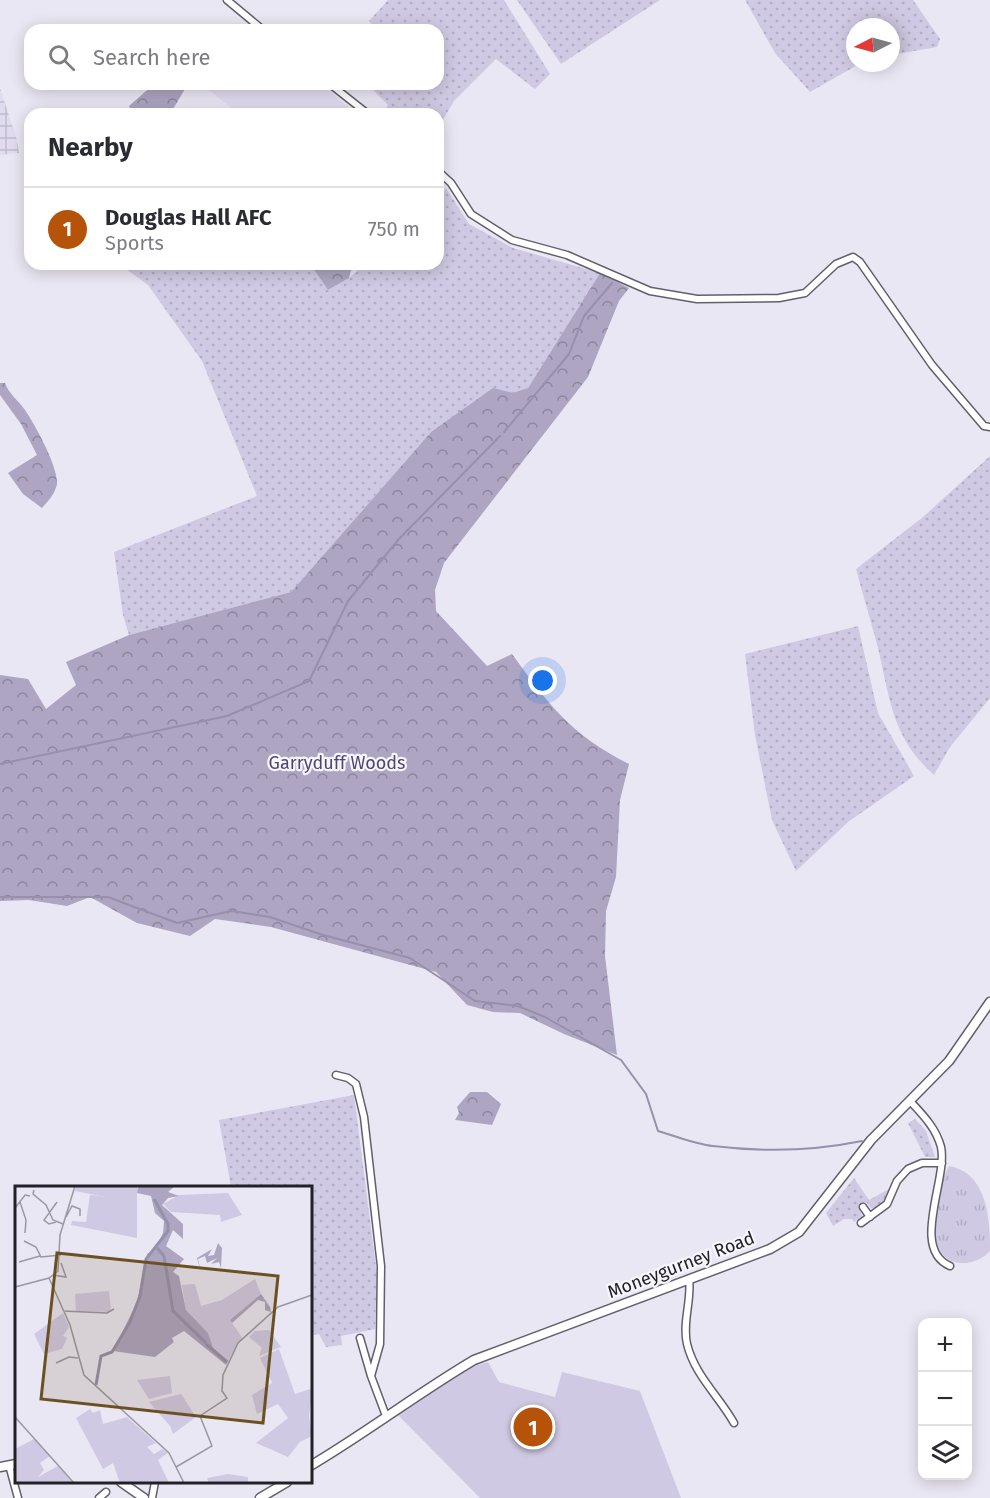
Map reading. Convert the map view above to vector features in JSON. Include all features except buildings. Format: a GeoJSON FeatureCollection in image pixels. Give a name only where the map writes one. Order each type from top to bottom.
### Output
{"type":"FeatureCollection","features":[{"type":"Feature","properties":{"kind":"street"},"geometry":{"type":"LineString","coordinates":[[227,0],[256,24]]}},
{"type":"Feature","properties":{"kind":"street"},"geometry":{"type":"LineString","coordinates":[[338,90],[360,108]]}},
{"type":"Feature","properties":{"kind":"street"},"geometry":{"type":"LineString","coordinates":[[444,176],[452,183],[471,214],[512,240],[567,255],[650,291],[697,299],[779,298],[805,293],[836,264],[853,257],[860,262],[932,365],[984,426],[990,427]]}},
{"type":"Feature","properties":{"kind":"street","name":"Moneygurney Road"},"geometry":{"type":"LineString","coordinates":[[312,1465],[474,1360],[770,1249],[799,1232],[871,1140],[949,1061],[990,1002]]}},
{"type":"Feature","properties":{"kind":"street"},"geometry":{"type":"LineString","coordinates":[[336,1075],[348,1078],[356,1084],[360,1092],[372,1184],[381,1286],[380,1344],[371,1376]]}},
{"type":"Feature","properties":{"kind":"street"},"geometry":{"type":"LineString","coordinates":[[910,1101],[935,1130],[942,1150],[931,1229],[936,1253],[950,1266]]}},
{"type":"Feature","properties":{"kind":"street"},"geometry":{"type":"LineString","coordinates":[[861,1223],[887,1204],[897,1181],[908,1169],[922,1163],[942,1163]]}},
{"type":"Feature","properties":{"kind":"street"},"geometry":{"type":"LineString","coordinates":[[863,1207],[870,1217]]}},
{"type":"Feature","properties":{"kind":"street"},"geometry":{"type":"LineString","coordinates":[[689,1279],[687,1343],[706,1386],[724,1405],[734,1423]]}},
{"type":"Feature","properties":{"kind":"street"},"geometry":{"type":"LineString","coordinates":[[360,1338],[386,1416]]}},
{"type":"Feature","properties":{"kind":"street"},"geometry":{"type":"LineString","coordinates":[[8,1465],[18,1498]]}},
{"type":"Feature","properties":{"kind":"street"},"geometry":{"type":"LineString","coordinates":[[122,1483],[144,1498]]}},
{"type":"Feature","properties":{"kind":"street"},"geometry":{"type":"LineString","coordinates":[[152,1498],[155,1483]]}},
{"type":"Feature","properties":{"kind":"street"},"geometry":{"type":"LineString","coordinates":[[260,1498],[285,1483]]}},
{"type":"Feature","properties":{"kind":"street"},"geometry":{"type":"LineString","coordinates":[[99,1498],[106,1492]]}},
{"type":"Feature","properties":{"kind":"shaded area"},"geometry":{"type":"Polygon","coordinates":[[[0,88],[17,140],[19,153],[0,155],[0,88]]]}},
{"type":"Feature","properties":{"kind":"shaded area"},"geometry":{"type":"Polygon","coordinates":[[[209,90],[328,90],[348,107],[347,108],[231,108],[209,90]]]}},
{"type":"Feature","properties":{"kind":"green space"},"geometry":{"type":"Polygon","coordinates":[[[388,0],[504,0],[550,74],[535,89],[496,59],[454,101],[444,118],[444,108],[386,108],[388,105],[374,90],[444,90],[444,24],[372,24],[369,21],[388,0]]]}},
{"type":"Feature","properties":{"kind":"green space"},"geometry":{"type":"Polygon","coordinates":[[[517,0],[660,0],[561,64],[517,0]]]}},
{"type":"Feature","properties":{"kind":"green space"},"geometry":{"type":"Polygon","coordinates":[[[745,0],[913,0],[940,39],[937,47],[900,53],[900,18],[846,18],[846,72],[810,92],[775,53],[745,0]]]}},
{"type":"Feature","properties":{"kind":"green space"},"geometry":{"type":"Polygon","coordinates":[[[147,90],[184,90],[174,108],[130,108],[129,106],[147,90]]]}},
{"type":"Feature","properties":{"kind":"green space"},"geometry":{"type":"Polygon","coordinates":[[[446,188],[469,224],[513,248],[600,273],[528,388],[431,432],[291,592],[129,635],[123,615],[114,552],[257,496],[202,361],[148,285],[127,270],[314,270],[328,290],[358,270],[444,270],[444,190],[446,188]]]}},
{"type":"Feature","properties":{"kind":"green space"},"geometry":{"type":"Polygon","coordinates":[[[314,270],[351,270],[349,278],[328,290],[314,270]]]}},
{"type":"Feature","properties":{"kind":"green space","name":"Garryduff Woods"},"geometry":{"type":"Polygon","coordinates":[[[600,273],[629,288],[619,301],[588,377],[444,563],[435,590],[436,611],[487,666],[512,654],[550,704],[576,730],[629,764],[620,800],[616,877],[606,911],[605,956],[617,1055],[520,1013],[493,1012],[467,1005],[436,972],[271,927],[215,919],[190,936],[137,923],[90,897],[67,906],[29,900],[0,901],[0,675],[28,679],[46,709],[76,685],[66,662],[129,635],[291,592],[431,432],[493,388],[513,393],[528,388],[600,273]]]}},
{"type":"Feature","properties":{"kind":"green space"},"geometry":{"type":"Polygon","coordinates":[[[0,383],[5,383],[25,410],[40,435],[54,467],[56,488],[42,508],[23,494],[8,473],[37,455],[21,424],[0,395],[0,383]]]}},
{"type":"Feature","properties":{"kind":"green space"},"geometry":{"type":"Polygon","coordinates":[[[990,456],[990,698],[950,747],[934,775],[909,747],[895,717],[856,569],[923,517],[990,456]]]}},
{"type":"Feature","properties":{"kind":"green space"},"geometry":{"type":"Polygon","coordinates":[[[858,626],[878,713],[914,776],[848,822],[796,871],[772,820],[755,735],[745,654],[858,626]]]}},
{"type":"Feature","properties":{"kind":"green space"},"geometry":{"type":"Polygon","coordinates":[[[470,1092],[487,1092],[501,1104],[492,1125],[455,1120],[459,1113],[457,1107],[470,1092]]]}},
{"type":"Feature","properties":{"kind":"green space"},"geometry":{"type":"Polygon","coordinates":[[[354,1095],[377,1275],[375,1329],[341,1336],[342,1345],[326,1347],[319,1334],[312,1335],[312,1186],[231,1186],[219,1120],[354,1095]]]}},
{"type":"Feature","properties":{"kind":"green space"},"geometry":{"type":"Polygon","coordinates":[[[915,1119],[926,1131],[935,1157],[925,1157],[908,1123],[915,1119]]]}},
{"type":"Feature","properties":{"kind":"green space"},"geometry":{"type":"Polygon","coordinates":[[[949,1166],[962,1170],[972,1178],[984,1200],[989,1226],[990,1251],[972,1262],[960,1263],[947,1259],[939,1250],[935,1237],[936,1206],[949,1166]]]}},
{"type":"Feature","properties":{"kind":"green space"},"geometry":{"type":"Polygon","coordinates":[[[854,1178],[869,1200],[889,1189],[885,1199],[875,1208],[871,1208],[866,1202],[859,1207],[862,1216],[854,1222],[852,1219],[844,1219],[833,1226],[826,1213],[854,1178]]]}},
{"type":"Feature","properties":{"kind":"green space"},"geometry":{"type":"Polygon","coordinates":[[[488,1362],[499,1382],[555,1397],[562,1372],[640,1391],[681,1498],[480,1498],[397,1414],[467,1368],[488,1362]]]}},
{"type":"Feature","properties":{"kind":"waterway"},"geometry":{"type":"LineString","coordinates":[[504,432],[569,354],[584,316],[612,283]]}},
{"type":"Feature","properties":{"kind":"waterway"},"geometry":{"type":"LineString","coordinates":[[0,764],[227,716],[309,681],[348,601],[398,540],[500,436]]}},
{"type":"Feature","properties":{"kind":"waterway"},"geometry":{"type":"LineString","coordinates":[[0,897],[108,897],[177,923],[231,911],[270,917],[323,935],[410,958],[475,1001],[518,1006],[545,1017],[621,1060],[646,1094],[658,1131],[706,1145],[750,1149],[806,1149],[862,1141]]}},
{"type":"Feature","properties":{"kind":"place","name":"Douglas Hall AFC"},"geometry":{"type":"Point","coordinates":[533,1427]}}]}
